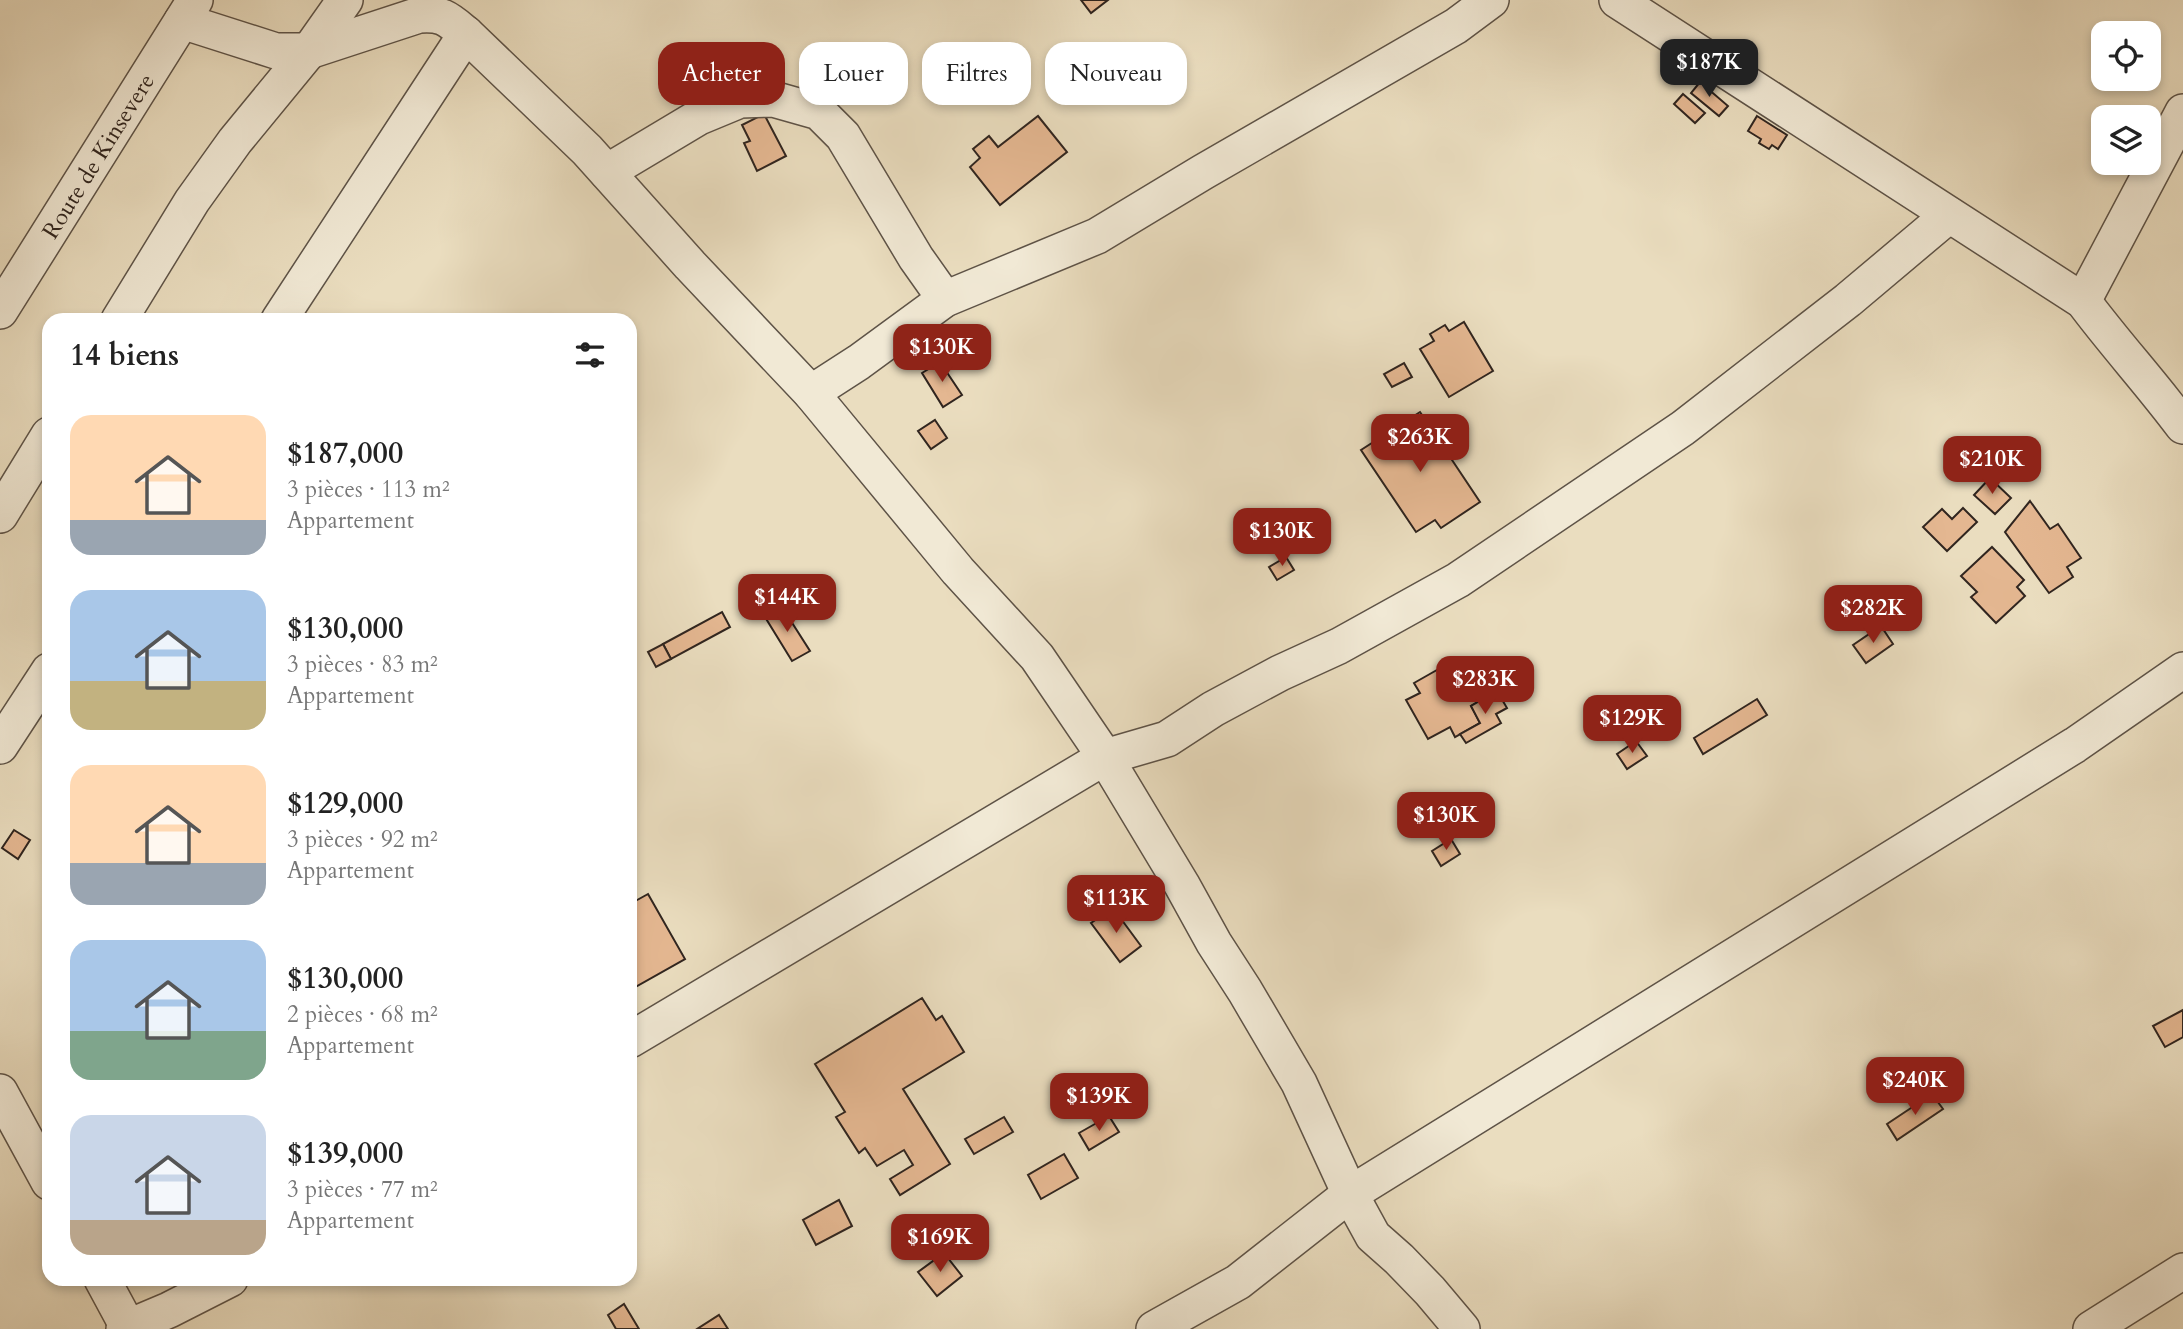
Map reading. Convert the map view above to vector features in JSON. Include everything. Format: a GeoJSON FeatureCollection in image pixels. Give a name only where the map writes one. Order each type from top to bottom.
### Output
{"type":"FeatureCollection","features":[{"type":"Feature","properties":{"kind":"street"},"geometry":{"type":"LineString","coordinates":[[123,313],[192,201],[235,141],[309,51],[345,0]]}},
{"type":"Feature","properties":{"kind":"street"},"geometry":{"type":"LineString","coordinates":[[811,393],[859,362],[945,299],[1097,236],[1456,26],[1491,0]]}},
{"type":"Feature","properties":{"kind":"street"},"geometry":{"type":"LineString","coordinates":[[1623,2],[2083,301],[2183,426]]}},
{"type":"Feature","properties":{"kind":"street"},"geometry":{"type":"LineString","coordinates":[[189,10],[276,51],[309,51],[419,15],[435,14],[447,18],[607,172],[811,393],[958,571],[1037,657],[1105,757],[1300,1083],[1350,1194],[1373,1236],[1430,1291],[1462,1329]]}},
{"type":"Feature","properties":{"kind":"street","name":"Route de Kinsevere"},"geometry":{"type":"LineString","coordinates":[[0,311],[189,10]]}},
{"type":"Feature","properties":{"kind":"street"},"geometry":{"type":"LineString","coordinates":[[284,313],[466,34]]}},
{"type":"Feature","properties":{"kind":"street"},"geometry":{"type":"LineString","coordinates":[[607,172],[699,117],[740,100],[773,99],[819,112],[843,136],[916,258],[945,299]]}},
{"type":"Feature","properties":{"kind":"street"},"geometry":{"type":"LineString","coordinates":[[2083,301],[2183,112]]}},
{"type":"Feature","properties":{"kind":"street"},"geometry":{"type":"LineString","coordinates":[[637,1037],[1105,757],[1167,739],[1213,709],[1280,673],[1339,646],[1458,580],[1684,428],[1849,300],[1949,215]]}},
{"type":"Feature","properties":{"kind":"street"},"geometry":{"type":"LineString","coordinates":[[0,515],[42,446]]}},
{"type":"Feature","properties":{"kind":"street"},"geometry":{"type":"LineString","coordinates":[[1154,1329],[1238,1282],[1350,1194],[2076,745],[2183,670]]}},
{"type":"Feature","properties":{"kind":"street"},"geometry":{"type":"LineString","coordinates":[[0,746],[42,682]]}},
{"type":"Feature","properties":{"kind":"street"},"geometry":{"type":"LineString","coordinates":[[0,1092],[42,1169]]}},
{"type":"Feature","properties":{"kind":"street"},"geometry":{"type":"LineString","coordinates":[[2091,1329],[2183,1271]]}},
{"type":"Feature","properties":{"kind":"street"},"geometry":{"type":"LineString","coordinates":[[106,1286],[127,1328],[216,1286]]}},
{"type":"Feature","properties":{"kind":"building"},"geometry":{"type":"Polygon","coordinates":[[[1081,0],[1108,0],[1091,13],[1081,0]]]}},
{"type":"Feature","properties":{"kind":"building"},"geometry":{"type":"Polygon","coordinates":[[[1700,82],[1728,106],[1719,116],[1691,93],[1700,82]]]}},
{"type":"Feature","properties":{"kind":"building"},"geometry":{"type":"Polygon","coordinates":[[[1683,94],[1705,113],[1695,123],[1674,104],[1683,94]]]}},
{"type":"Feature","properties":{"kind":"building"},"geometry":{"type":"Polygon","coordinates":[[[764,114],[786,156],[757,171],[744,143],[750,141],[742,125],[764,114]]]}},
{"type":"Feature","properties":{"kind":"building"},"geometry":{"type":"Polygon","coordinates":[[[1038,116],[1067,152],[1000,205],[970,167],[980,158],[973,149],[989,136],[998,147],[1038,116]]]}},
{"type":"Feature","properties":{"kind":"building"},"geometry":{"type":"Polygon","coordinates":[[[1757,116],[1787,135],[1778,149],[1772,145],[1769,149],[1759,143],[1761,139],[1748,131],[1757,116]]]}},
{"type":"Feature","properties":{"kind":"building"},"geometry":{"type":"Polygon","coordinates":[[[1464,322],[1493,371],[1449,397],[1420,349],[1434,341],[1430,334],[1445,325],[1449,331],[1464,322]]]}},
{"type":"Feature","properties":{"kind":"building"},"geometry":{"type":"Polygon","coordinates":[[[940,362],[962,395],[943,407],[922,373],[940,362]]]}},
{"type":"Feature","properties":{"kind":"building"},"geometry":{"type":"Polygon","coordinates":[[[1404,363],[1412,377],[1392,387],[1384,374],[1404,363]]]}},
{"type":"Feature","properties":{"kind":"building"},"geometry":{"type":"Polygon","coordinates":[[[1420,412],[1480,502],[1441,528],[1435,520],[1416,532],[1361,450],[1420,412]]]}},
{"type":"Feature","properties":{"kind":"building"},"geometry":{"type":"Polygon","coordinates":[[[935,420],[947,438],[931,449],[918,431],[935,420]]]}},
{"type":"Feature","properties":{"kind":"building"},"geometry":{"type":"Polygon","coordinates":[[[1990,478],[2011,498],[1995,514],[1974,495],[1990,478]]]}},
{"type":"Feature","properties":{"kind":"building"},"geometry":{"type":"Polygon","coordinates":[[[2030,501],[2050,529],[2058,524],[2081,558],[2067,567],[2073,577],[2049,593],[2005,532],[2030,501]]]}},
{"type":"Feature","properties":{"kind":"building"},"geometry":{"type":"Polygon","coordinates":[[[1963,508],[1977,522],[1947,551],[1923,527],[1942,509],[1952,519],[1963,508]]]}},
{"type":"Feature","properties":{"kind":"building"},"geometry":{"type":"Polygon","coordinates":[[[1992,547],[2024,580],[2017,587],[2025,596],[1996,623],[1971,597],[1977,592],[1961,576],[1992,547]]]}},
{"type":"Feature","properties":{"kind":"building"},"geometry":{"type":"Polygon","coordinates":[[[1286,557],[1294,570],[1277,580],[1269,567],[1286,557]]]}},
{"type":"Feature","properties":{"kind":"building"},"geometry":{"type":"Polygon","coordinates":[[[782,607],[810,651],[792,661],[765,617],[782,607]]]}},
{"type":"Feature","properties":{"kind":"building"},"geometry":{"type":"Polygon","coordinates":[[[722,612],[730,627],[671,659],[663,644],[722,612]]]}},
{"type":"Feature","properties":{"kind":"building"},"geometry":{"type":"Polygon","coordinates":[[[1881,626],[1893,644],[1866,663],[1853,645],[1881,626]]]}},
{"type":"Feature","properties":{"kind":"building"},"geometry":{"type":"Polygon","coordinates":[[[663,644],[671,659],[656,667],[648,652],[663,644]]]}},
{"type":"Feature","properties":{"kind":"building"},"geometry":{"type":"Polygon","coordinates":[[[1458,658],[1463,667],[1478,659],[1497,691],[1471,706],[1480,723],[1455,737],[1450,727],[1428,739],[1406,700],[1420,693],[1414,683],[1458,658]]]}},
{"type":"Feature","properties":{"kind":"building"},"geometry":{"type":"Polygon","coordinates":[[[1497,691],[1507,708],[1496,714],[1501,723],[1466,743],[1460,734],[1480,723],[1471,706],[1497,691]]]}},
{"type":"Feature","properties":{"kind":"building"},"geometry":{"type":"Polygon","coordinates":[[[1757,699],[1767,715],[1703,754],[1694,738],[1757,699]]]}},
{"type":"Feature","properties":{"kind":"building"},"geometry":{"type":"Polygon","coordinates":[[[1636,741],[1647,756],[1627,769],[1617,754],[1636,741]]]}},
{"type":"Feature","properties":{"kind":"building"},"geometry":{"type":"Polygon","coordinates":[[[14,830],[30,840],[18,859],[2,848],[14,830]]]}},
{"type":"Feature","properties":{"kind":"building"},"geometry":{"type":"Polygon","coordinates":[[[1451,839],[1460,854],[1441,866],[1432,851],[1451,839]]]}},
{"type":"Feature","properties":{"kind":"building"},"geometry":{"type":"Polygon","coordinates":[[[648,894],[685,959],[637,986],[637,900],[648,894]]]}},
{"type":"Feature","properties":{"kind":"building"},"geometry":{"type":"Polygon","coordinates":[[[1113,908],[1141,946],[1120,962],[1091,923],[1113,908]]]}},
{"type":"Feature","properties":{"kind":"building"},"geometry":{"type":"Polygon","coordinates":[[[922,998],[936,1020],[942,1016],[964,1052],[903,1089],[950,1164],[900,1195],[890,1179],[913,1165],[904,1150],[877,1166],[865,1148],[859,1153],[836,1117],[845,1112],[815,1064],[922,998]]]}},
{"type":"Feature","properties":{"kind":"building"},"geometry":{"type":"Polygon","coordinates":[[[2183,1010],[2183,1037],[2165,1047],[2153,1026],[2183,1010]]]}},
{"type":"Feature","properties":{"kind":"building"},"geometry":{"type":"Polygon","coordinates":[[[1932,1094],[1943,1109],[1897,1140],[1887,1124],[1932,1094]]]}},
{"type":"Feature","properties":{"kind":"building"},"geometry":{"type":"Polygon","coordinates":[[[1109,1116],[1119,1132],[1089,1150],[1079,1133],[1109,1116]]]}},
{"type":"Feature","properties":{"kind":"building"},"geometry":{"type":"Polygon","coordinates":[[[1004,1117],[1013,1132],[974,1154],[965,1139],[1004,1117]]]}},
{"type":"Feature","properties":{"kind":"building"},"geometry":{"type":"Polygon","coordinates":[[[1064,1154],[1078,1178],[1041,1199],[1028,1175],[1064,1154]]]}},
{"type":"Feature","properties":{"kind":"building"},"geometry":{"type":"Polygon","coordinates":[[[839,1200],[852,1226],[816,1245],[803,1220],[839,1200]]]}},
{"type":"Feature","properties":{"kind":"building"},"geometry":{"type":"Polygon","coordinates":[[[944,1253],[962,1276],[937,1296],[918,1272],[944,1253]]]}},
{"type":"Feature","properties":{"kind":"building"},"geometry":{"type":"Polygon","coordinates":[[[624,1304],[639,1329],[616,1329],[608,1315],[624,1304]]]}},
{"type":"Feature","properties":{"kind":"building"},"geometry":{"type":"Polygon","coordinates":[[[719,1315],[728,1329],[697,1329],[719,1315]]]}}]}
